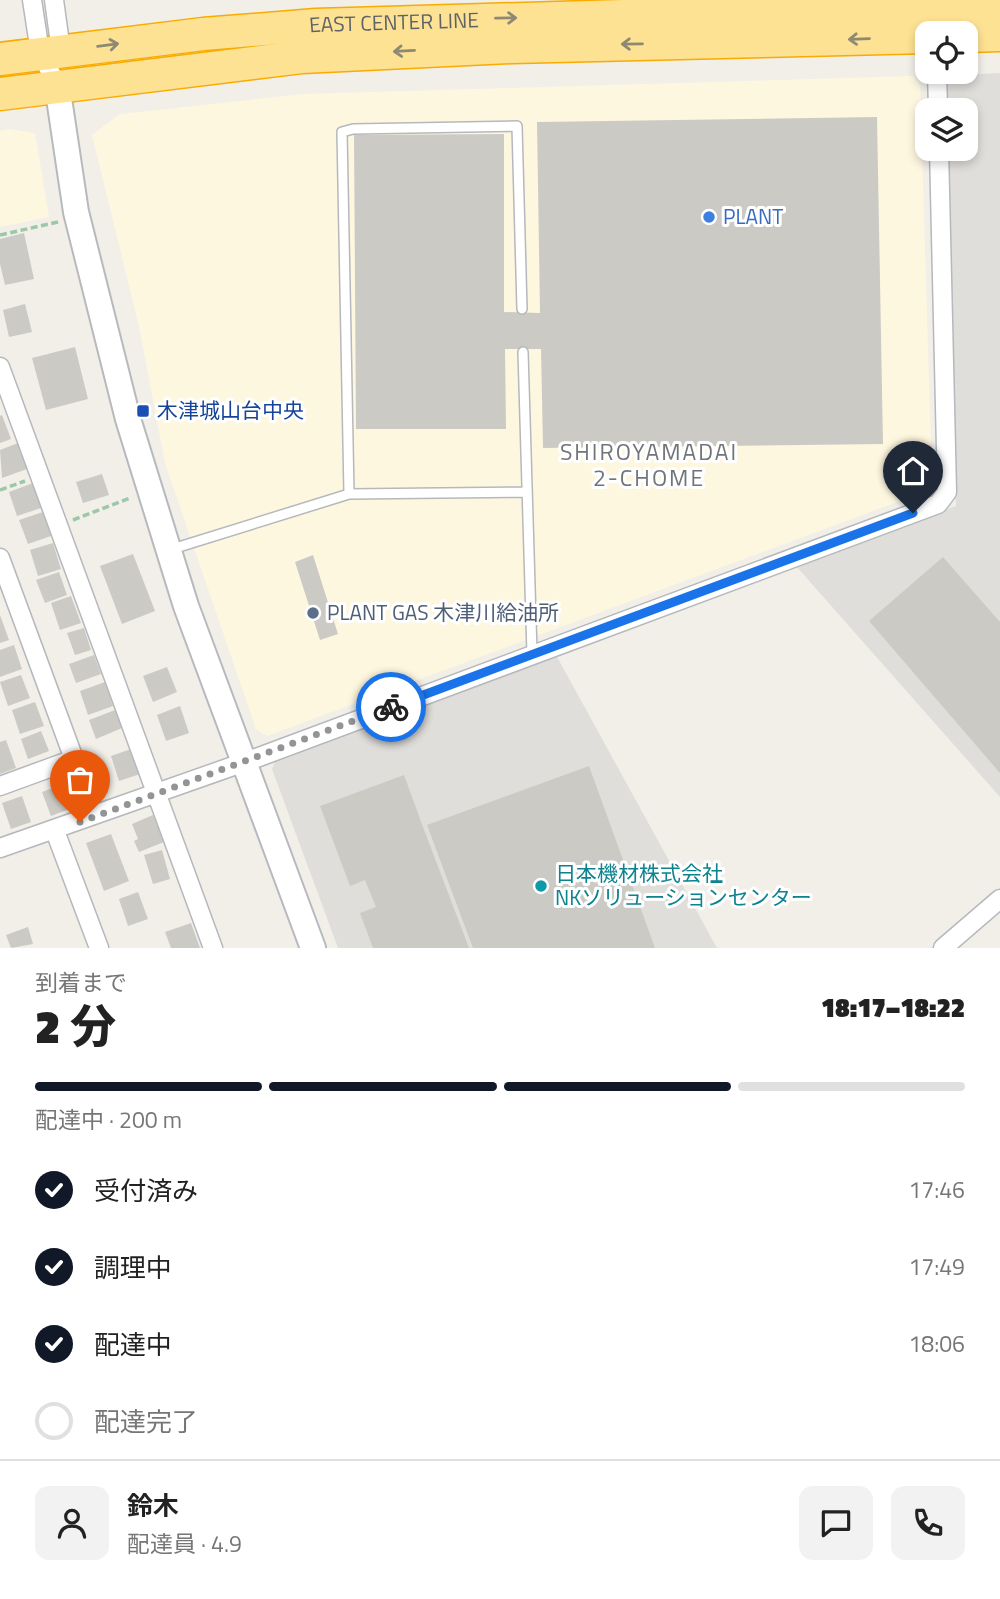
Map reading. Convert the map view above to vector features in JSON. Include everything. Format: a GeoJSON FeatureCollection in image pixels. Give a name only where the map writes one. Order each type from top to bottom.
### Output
{"type":"FeatureCollection","features":[{"type":"Feature","properties":{"kind":"highway","name":"EAST CENTER LINE"},"geometry":{"type":"LineString","coordinates":[[0,94],[302,57],[512,47],[933,15],[1000,5]]}},
{"type":"Feature","properties":{"kind":"highway","name":"EAST CENTER LINE"},"geometry":{"type":"LineString","coordinates":[[0,58],[316,25],[933,15]]}},
{"type":"Feature","properties":{"kind":"highway"},"geometry":{"type":"LineString","coordinates":[[978,36],[1000,35]]}},
{"type":"Feature","properties":{"kind":"street"},"geometry":{"type":"LineString","coordinates":[[32,0],[52,51]]}},
{"type":"Feature","properties":{"kind":"street"},"geometry":{"type":"LineString","coordinates":[[54,0],[52,51],[75,212],[128,419],[167,551],[313,948]]}},
{"type":"Feature","properties":{"kind":"street"},"geometry":{"type":"LineString","coordinates":[[0,848],[55,831],[244,762],[938,504],[947,492],[939,161]]}},
{"type":"Feature","properties":{"kind":"street"},"geometry":{"type":"LineString","coordinates":[[0,367],[213,948]]}},
{"type":"Feature","properties":{"kind":"street"},"geometry":{"type":"LineString","coordinates":[[0,558],[74,759],[0,786]]}},
{"type":"Feature","properties":{"kind":"street"},"geometry":{"type":"LineString","coordinates":[[55,831],[99,948]]}},
{"type":"Feature","properties":{"kind":"street"},"geometry":{"type":"LineString","coordinates":[[943,948],[1000,899]]}},
{"type":"Feature","properties":{"kind":"lane"},"geometry":{"type":"LineString","coordinates":[[349,494],[342,132],[353,129],[517,127],[522,309]]}},
{"type":"Feature","properties":{"kind":"lane"},"geometry":{"type":"LineString","coordinates":[[523,352],[532,653]]}},
{"type":"Feature","properties":{"kind":"lane"},"geometry":{"type":"LineString","coordinates":[[167,551],[349,494],[527,492]]}},
{"type":"Feature","properties":{"kind":"path"},"geometry":{"type":"LineString","coordinates":[[0,235],[58,222]]}},
{"type":"Feature","properties":{"kind":"path"},"geometry":{"type":"LineString","coordinates":[[0,490],[40,475]]}},
{"type":"Feature","properties":{"kind":"path"},"geometry":{"type":"LineString","coordinates":[[59,525],[130,498]]}},
{"type":"Feature","properties":{"kind":"shaded area"},"geometry":{"type":"Polygon","coordinates":[[[1000,73],[1000,797],[796,566],[956,506],[947,161],[978,161],[978,98],[946,98],[945,85],[978,84],[978,74],[1000,73]]]}},
{"type":"Feature","properties":{"kind":"shaded area"},"geometry":{"type":"Polygon","coordinates":[[[913,76],[915,84],[920,85],[920,98],[915,98],[915,161],[922,161],[932,482],[924,492],[267,736],[256,729],[165,463],[139,326],[92,135],[120,114],[303,94],[913,76]]]}},
{"type":"Feature","properties":{"kind":"shaded area"},"geometry":{"type":"Polygon","coordinates":[[[10,129],[35,133],[49,217],[0,227],[0,131],[10,129]]]}},
{"type":"Feature","properties":{"kind":"shaded area"},"geometry":{"type":"Polygon","coordinates":[[[556,655],[717,948],[338,948],[272,769],[276,759],[556,655]]]}},
{"type":"Feature","properties":{"kind":"building","name":"PLANT"},"geometry":{"type":"Polygon","coordinates":[[[877,117],[883,444],[543,448],[541,349],[505,349],[506,429],[356,429],[354,135],[504,134],[504,312],[540,313],[537,122],[877,117]]]}},
{"type":"Feature","properties":{"kind":"building"},"geometry":{"type":"Polygon","coordinates":[[[24,233],[34,279],[5,285],[0,264],[0,239],[24,233]]]}},
{"type":"Feature","properties":{"kind":"building"},"geometry":{"type":"Polygon","coordinates":[[[25,304],[32,332],[9,337],[3,310],[25,304]]]}},
{"type":"Feature","properties":{"kind":"building"},"geometry":{"type":"Polygon","coordinates":[[[75,347],[88,399],[46,410],[32,358],[75,347]]]}},
{"type":"Feature","properties":{"kind":"building"},"geometry":{"type":"Polygon","coordinates":[[[2,415],[11,439],[0,443],[0,416],[2,415]]]}},
{"type":"Feature","properties":{"kind":"building"},"geometry":{"type":"Polygon","coordinates":[[[18,443],[27,469],[2,478],[0,450],[18,443]]]}},
{"type":"Feature","properties":{"kind":"building"},"geometry":{"type":"Polygon","coordinates":[[[102,474],[109,495],[83,503],[76,482],[102,474]]]}},
{"type":"Feature","properties":{"kind":"building"},"geometry":{"type":"Polygon","coordinates":[[[33,483],[41,508],[17,516],[9,492],[33,483]]]}},
{"type":"Feature","properties":{"kind":"building"},"geometry":{"type":"Polygon","coordinates":[[[43,512],[51,536],[28,544],[19,520],[43,512]]]}},
{"type":"Feature","properties":{"kind":"building"},"geometry":{"type":"Polygon","coordinates":[[[53,543],[61,569],[38,576],[30,550],[53,543]]]}},
{"type":"Feature","properties":{"kind":"building"},"geometry":{"type":"Polygon","coordinates":[[[133,554],[155,611],[122,624],[100,566],[133,554]]]}},
{"type":"Feature","properties":{"kind":"building"},"geometry":{"type":"Polygon","coordinates":[[[313,555],[338,634],[320,640],[295,562],[313,555]]]}},
{"type":"Feature","properties":{"kind":"building"},"geometry":{"type":"Polygon","coordinates":[[[943,557],[1000,622],[1000,773],[869,621],[943,557]]]}},
{"type":"Feature","properties":{"kind":"building"},"geometry":{"type":"Polygon","coordinates":[[[59,572],[67,595],[45,603],[36,580],[59,572]]]}},
{"type":"Feature","properties":{"kind":"building"},"geometry":{"type":"Polygon","coordinates":[[[71,596],[81,623],[60,630],[51,603],[71,596]]]}},
{"type":"Feature","properties":{"kind":"building"},"geometry":{"type":"Polygon","coordinates":[[[0,615],[9,640],[0,643],[0,615]]]}},
{"type":"Feature","properties":{"kind":"building"},"geometry":{"type":"Polygon","coordinates":[[[84,628],[91,650],[75,655],[67,633],[84,628]]]}},
{"type":"Feature","properties":{"kind":"building"},"geometry":{"type":"Polygon","coordinates":[[[14,645],[22,669],[0,677],[0,650],[14,645]]]}},
{"type":"Feature","properties":{"kind":"building"},"geometry":{"type":"Polygon","coordinates":[[[94,655],[101,674],[76,683],[69,664],[94,655]]]}},
{"type":"Feature","properties":{"kind":"building"},"geometry":{"type":"Polygon","coordinates":[[[167,667],[177,692],[153,702],[143,676],[167,667]]]}},
{"type":"Feature","properties":{"kind":"building"},"geometry":{"type":"Polygon","coordinates":[[[21,675],[30,698],[8,706],[0,682],[21,675]]]}},
{"type":"Feature","properties":{"kind":"building"},"geometry":{"type":"Polygon","coordinates":[[[105,682],[113,706],[88,715],[80,691],[105,682]]]}},
{"type":"Feature","properties":{"kind":"building"},"geometry":{"type":"Polygon","coordinates":[[[35,702],[44,726],[20,734],[12,710],[35,702]]]}},
{"type":"Feature","properties":{"kind":"building"},"geometry":{"type":"Polygon","coordinates":[[[180,706],[189,733],[166,741],[157,715],[180,706]]]}},
{"type":"Feature","properties":{"kind":"building"},"geometry":{"type":"Polygon","coordinates":[[[115,710],[122,728],[96,739],[89,720],[115,710]]]}},
{"type":"Feature","properties":{"kind":"building"},"geometry":{"type":"Polygon","coordinates":[[[41,731],[49,751],[28,759],[21,739],[41,731]]]}},
{"type":"Feature","properties":{"kind":"building"},"geometry":{"type":"Polygon","coordinates":[[[6,740],[16,768],[0,774],[0,742],[6,740]]]}},
{"type":"Feature","properties":{"kind":"building"},"geometry":{"type":"Polygon","coordinates":[[[131,749],[140,774],[119,781],[111,756],[131,749]]]}},
{"type":"Feature","properties":{"kind":"building","name":"日本機材株式会社 NKソリューションセンター"},"geometry":{"type":"Polygon","coordinates":[[[589,766],[655,948],[473,948],[427,825],[589,766]]]}},
{"type":"Feature","properties":{"kind":"building"},"geometry":{"type":"Polygon","coordinates":[[[99,772],[108,793],[87,801],[79,780],[99,772]]]}},
{"type":"Feature","properties":{"kind":"building"},"geometry":{"type":"Polygon","coordinates":[[[404,775],[469,948],[373,948],[360,913],[376,907],[365,880],[350,886],[320,806],[404,775]]]}},
{"type":"Feature","properties":{"kind":"building"},"geometry":{"type":"Polygon","coordinates":[[[63,784],[72,808],[51,816],[42,792],[63,784]]]}},
{"type":"Feature","properties":{"kind":"building"},"geometry":{"type":"Polygon","coordinates":[[[22,796],[31,822],[11,829],[2,803],[22,796]]]}},
{"type":"Feature","properties":{"kind":"building"},"geometry":{"type":"Polygon","coordinates":[[[153,815],[164,842],[139,852],[134,841],[138,839],[132,824],[153,815]]]}},
{"type":"Feature","properties":{"kind":"building"},"geometry":{"type":"Polygon","coordinates":[[[111,834],[129,881],[104,891],[86,843],[111,834]]]}},
{"type":"Feature","properties":{"kind":"building"},"geometry":{"type":"Polygon","coordinates":[[[162,850],[170,879],[153,884],[144,855],[162,850]]]}},
{"type":"Feature","properties":{"kind":"building"},"geometry":{"type":"Polygon","coordinates":[[[138,892],[148,919],[128,926],[119,899],[138,892]]]}},
{"type":"Feature","properties":{"kind":"building"},"geometry":{"type":"Polygon","coordinates":[[[191,923],[200,948],[171,948],[165,932],[191,923]]]}},
{"type":"Feature","properties":{"kind":"building"},"geometry":{"type":"Polygon","coordinates":[[[28,927],[33,944],[11,948],[6,935],[28,927]]]}},
{"type":"Feature","properties":{"kind":"way so far"},"geometry":{"type":"LineString","coordinates":[[80,822],[391,707]]}},
{"type":"Feature","properties":{"kind":"place","name":"PLANT"},"geometry":{"type":"Point","coordinates":[709,217]}},
{"type":"Feature","properties":{"kind":"place","name":"木津城山台中央"},"geometry":{"type":"Point","coordinates":[143,411]}},
{"type":"Feature","properties":{"kind":"place","name":"PLANT GAS 木津川給油所"},"geometry":{"type":"Point","coordinates":[313,613]}},
{"type":"Feature","properties":{"kind":"place","name":"日本機材株式会社 NKソリューションセンター"},"geometry":{"type":"Point","coordinates":[541,886]}},
{"type":"Feature","properties":{"kind":"district","name":"SHIROYAMADAI 2-CHOME"},"geometry":{"type":"Point","coordinates":[649,465]}},
{"type":"Feature","properties":{"kind":"route"},"geometry":{"type":"LineString","coordinates":[[391,707],[913,513]]}}]}
